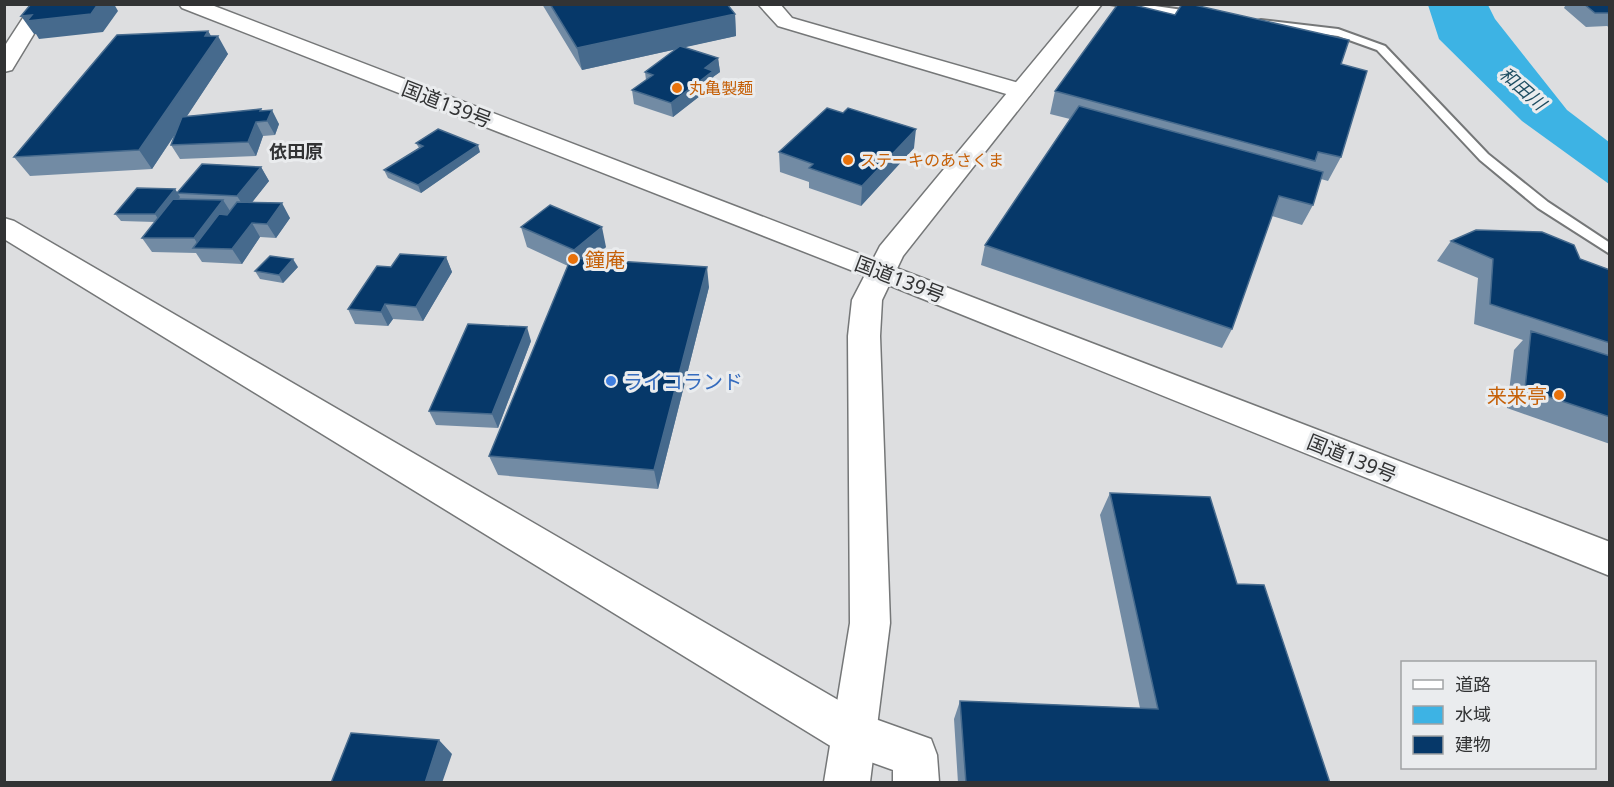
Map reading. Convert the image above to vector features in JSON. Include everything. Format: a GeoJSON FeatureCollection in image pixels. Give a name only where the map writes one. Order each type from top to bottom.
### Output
{"type":"FeatureCollection","features":[{"type":"Feature","properties":{"kind":"main road"},"geometry":{"type":"LineString","coordinates":[[4,65],[42,4]]}},
{"type":"Feature","properties":{"kind":"main road","name":"国道139号"},"geometry":{"type":"LineString","coordinates":[[189,4],[881,271],[1610,559]]}},
{"type":"Feature","properties":{"kind":"main road"},"geometry":{"type":"LineString","coordinates":[[768,4],[785,22],[1020,91]]}},
{"type":"Feature","properties":{"kind":"main road"},"geometry":{"type":"LineString","coordinates":[[847,783],[870,623],[864,336],[867,300],[890,252],[1092,4]]}},
{"type":"Feature","properties":{"kind":"main road"},"geometry":{"type":"LineString","coordinates":[[4,227],[853,734],[915,756],[916,783]]}},
{"type":"Feature","properties":{"kind":"lane"},"geometry":{"type":"LineString","coordinates":[[1115,4],[1206,16]]}},
{"type":"Feature","properties":{"kind":"lane"},"geometry":{"type":"LineString","coordinates":[[1252,22],[1343,33],[1368,40],[1381,48],[1484,157],[1543,205],[1610,250]]}},
{"type":"Feature","properties":{"kind":"water","name":"和田川"},"geometry":{"type":"Polygon","coordinates":[[[1428,5],[1488,5],[1495,19],[1567,110],[1609,142],[1609,184],[1522,121],[1439,39],[1428,5]]]}},
{"type":"Feature","properties":{"kind":"building"},"geometry":{"type":"Polygon","coordinates":[[[31,4],[98,4],[91,14],[27,21],[32,15],[21,16],[31,4]]]}},
{"type":"Feature","properties":{"kind":"building"},"geometry":{"type":"Polygon","coordinates":[[[550,4],[727,4],[735,14],[577,48],[550,4]]]}},
{"type":"Feature","properties":{"kind":"building"},"geometry":{"type":"Polygon","coordinates":[[[1118,4],[1130,4],[1175,15],[1182,4],[1190,4],[1349,40],[1341,64],[1367,71],[1341,157],[1318,152],[1315,161],[1055,91],[1118,4]]]}},
{"type":"Feature","properties":{"kind":"building"},"geometry":{"type":"Polygon","coordinates":[[[1584,4],[1610,4],[1610,13],[1595,13],[1584,4]]]}},
{"type":"Feature","properties":{"kind":"building"},"geometry":{"type":"Polygon","coordinates":[[[208,31],[205,36],[218,36],[139,150],[14,157],[117,35],[208,31]]]}},
{"type":"Feature","properties":{"kind":"building"},"geometry":{"type":"Polygon","coordinates":[[[680,46],[718,58],[705,68],[713,71],[671,103],[632,90],[653,75],[645,72],[680,46]]]}},
{"type":"Feature","properties":{"kind":"building"},"geometry":{"type":"Polygon","coordinates":[[[1079,106],[1323,172],[1313,205],[1279,196],[1232,329],[985,245],[1079,106]]]}},
{"type":"Feature","properties":{"kind":"building","name":"ステーキのあさくま"},"geometry":{"type":"Polygon","coordinates":[[[827,108],[843,113],[848,108],[916,129],[862,186],[809,168],[813,164],[779,152],[827,108]]]}},
{"type":"Feature","properties":{"kind":"building"},"geometry":{"type":"Polygon","coordinates":[[[261,109],[260,111],[272,110],[267,121],[256,122],[248,142],[171,145],[182,117],[261,109]]]}},
{"type":"Feature","properties":{"kind":"building"},"geometry":{"type":"Polygon","coordinates":[[[438,129],[478,145],[418,185],[384,170],[423,146],[416,143],[438,129]]]}},
{"type":"Feature","properties":{"kind":"building"},"geometry":{"type":"Polygon","coordinates":[[[202,164],[261,167],[237,196],[177,193],[202,164]]]}},
{"type":"Feature","properties":{"kind":"building"},"geometry":{"type":"Polygon","coordinates":[[[137,188],[175,189],[155,214],[115,214],[137,188]]]}},
{"type":"Feature","properties":{"kind":"building"},"geometry":{"type":"Polygon","coordinates":[[[173,199],[223,200],[194,238],[142,238],[173,199]]]}},
{"type":"Feature","properties":{"kind":"building"},"geometry":{"type":"Polygon","coordinates":[[[237,202],[282,203],[267,224],[252,223],[232,249],[193,248],[219,214],[227,215],[237,202]]]}},
{"type":"Feature","properties":{"kind":"building"},"geometry":{"type":"Polygon","coordinates":[[[550,205],[602,227],[574,250],[521,227],[550,205]]]}},
{"type":"Feature","properties":{"kind":"building"},"geometry":{"type":"Polygon","coordinates":[[[1476,230],[1542,232],[1574,245],[1580,259],[1610,270],[1610,343],[1490,304],[1493,259],[1451,241],[1476,230]]]}},
{"type":"Feature","properties":{"kind":"building"},"geometry":{"type":"Polygon","coordinates":[[[400,254],[446,257],[416,307],[385,304],[381,312],[348,309],[377,266],[391,267],[400,254]]]}},
{"type":"Feature","properties":{"kind":"building"},"geometry":{"type":"Polygon","coordinates":[[[270,256],[293,259],[279,275],[255,271],[270,256]]]}},
{"type":"Feature","properties":{"kind":"building","name":"ライコランド"},"geometry":{"type":"Polygon","coordinates":[[[571,258],[707,267],[654,470],[489,456],[571,258]]]}},
{"type":"Feature","properties":{"kind":"building"},"geometry":{"type":"Polygon","coordinates":[[[468,324],[527,327],[492,414],[429,411],[468,324]]]}},
{"type":"Feature","properties":{"kind":"building"},"geometry":{"type":"Polygon","coordinates":[[[1531,331],[1610,356],[1610,417],[1525,389],[1531,331]]]}},
{"type":"Feature","properties":{"kind":"building"},"geometry":{"type":"Polygon","coordinates":[[[1110,493],[1210,497],[1237,584],[1264,585],[1330,783],[966,783],[960,701],[1158,709],[1110,493]]]}},
{"type":"Feature","properties":{"kind":"building"},"geometry":{"type":"Polygon","coordinates":[[[351,733],[439,740],[425,783],[331,783],[351,733]]]}},
{"type":"Feature","properties":{"kind":"place","name":"丸亀製麺"},"geometry":{"type":"Point","coordinates":[677,88]}},
{"type":"Feature","properties":{"kind":"place","name":"ステーキのあさくま"},"geometry":{"type":"Point","coordinates":[848,160]}},
{"type":"Feature","properties":{"kind":"place","name":"鐘庵"},"geometry":{"type":"Point","coordinates":[573,259]}},
{"type":"Feature","properties":{"kind":"place","name":"ライコランド"},"geometry":{"type":"Point","coordinates":[611,381]}},
{"type":"Feature","properties":{"kind":"place","name":"来来亭"},"geometry":{"type":"Point","coordinates":[1559,395]}},
{"type":"Feature","properties":{"kind":"district","name":"依田原"},"geometry":{"type":"Point","coordinates":[296,151]}}]}
